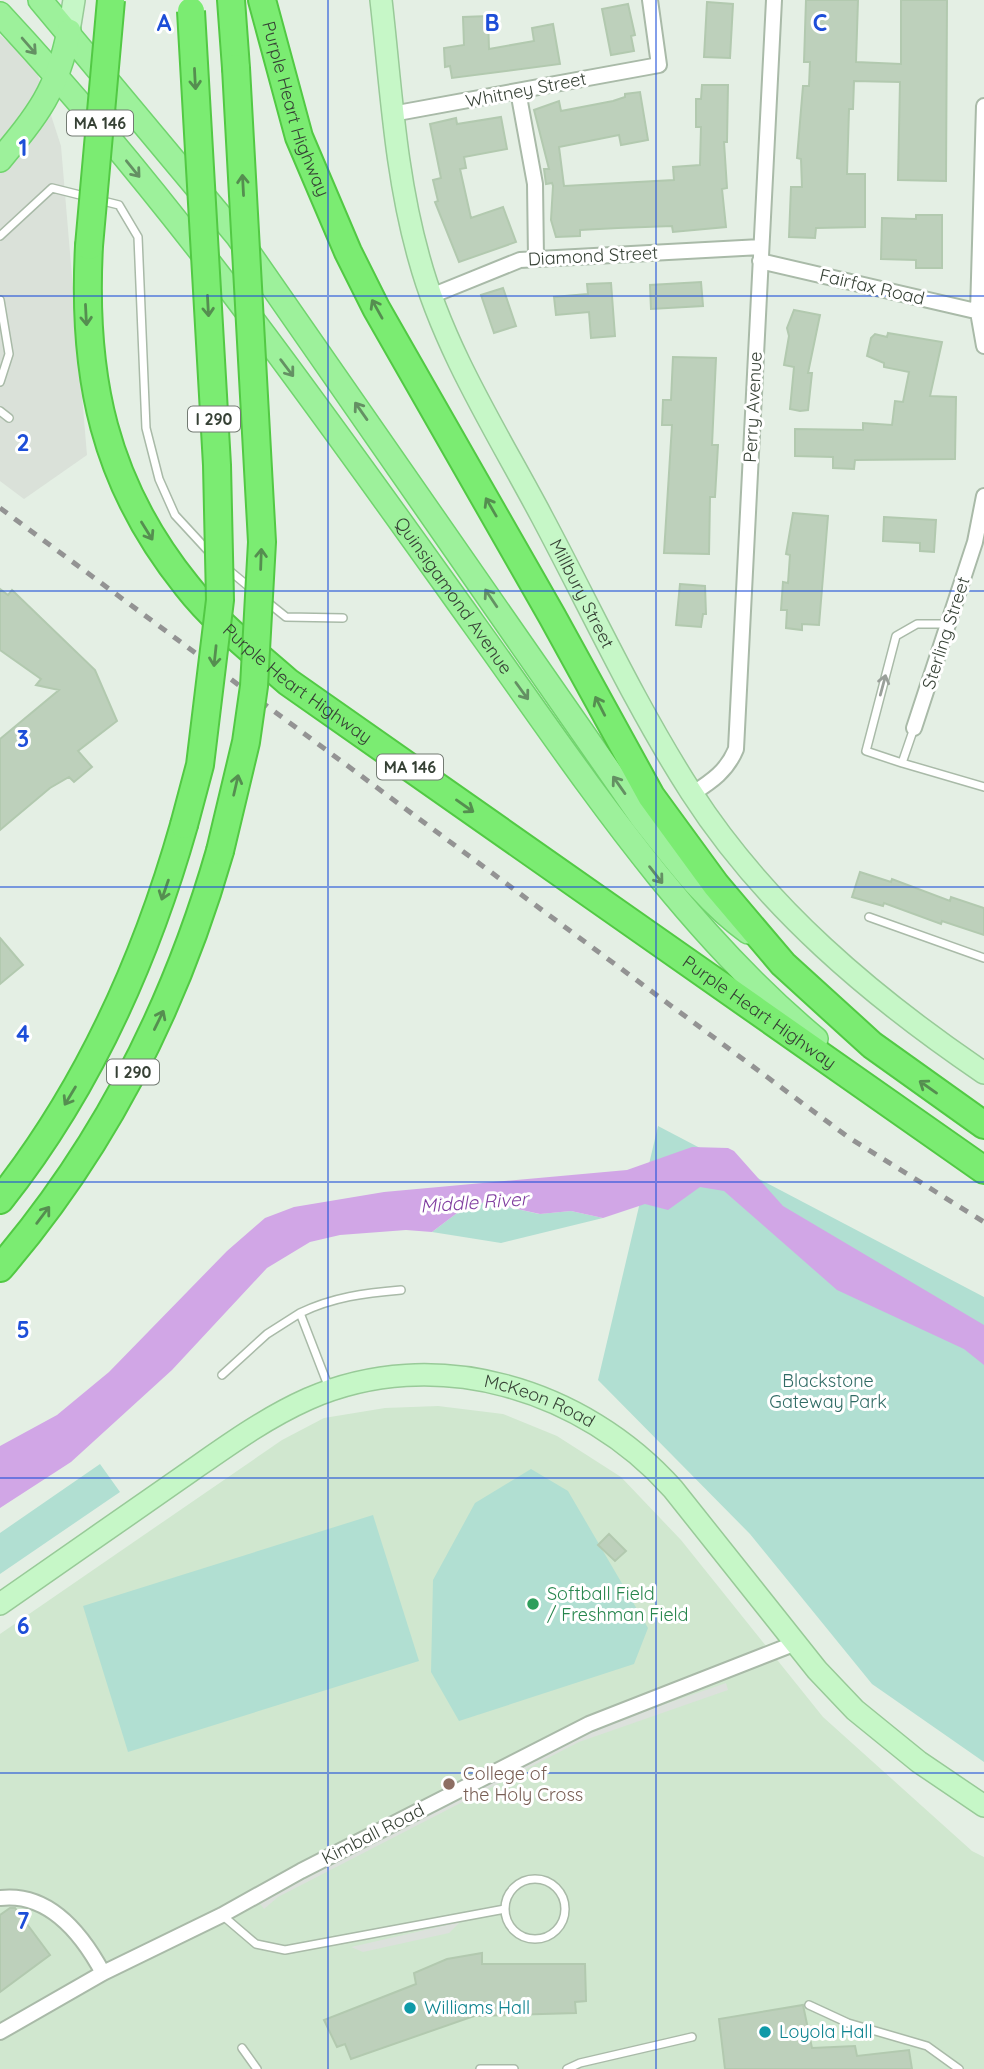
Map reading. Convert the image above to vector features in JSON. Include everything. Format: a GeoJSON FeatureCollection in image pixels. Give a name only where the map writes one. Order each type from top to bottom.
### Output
{"type":"FeatureCollection","features":[{"type":"Feature","properties":{"kind":"highway","name":"Purple Heart Highway"},"geometry":{"type":"LineString","coordinates":[[111,0],[89,246],[86,307],[90,363],[104,433],[131,501],[148,533],[188,588],[237,638],[288,682],[984,1170]]}},
{"type":"Feature","properties":{"kind":"highway","name":"I 290"},"geometry":{"type":"LineString","coordinates":[[0,1268],[56,1197],[140,1060],[182,968],[220,851],[246,741],[254,686],[262,542],[231,0]]}},
{"type":"Feature","properties":{"kind":"highway","name":"Purple Heart Highway"},"geometry":{"type":"LineString","coordinates":[[262,0],[277,64],[299,137],[326,205],[376,308],[552,616],[629,760],[676,833],[764,943],[817,998],[872,1045],[984,1125]]}},
{"type":"Feature","properties":{"kind":"highway","name":"I 290"},"geometry":{"type":"LineString","coordinates":[[0,1200],[64,1107],[120,1004],[165,892],[200,765],[209,710],[220,600],[217,465],[191,5]]}},
{"type":"Feature","properties":{"kind":"main road","name":"Quinsigamond Avenue"},"geometry":{"type":"LineString","coordinates":[[40,0],[69,31],[245,247],[642,818],[724,914],[764,943]]}},
{"type":"Feature","properties":{"kind":"main road"},"geometry":{"type":"LineString","coordinates":[[0,160],[47,100],[58,79],[74,0]]}},
{"type":"Feature","properties":{"kind":"main road","name":"Millbury Street"},"geometry":{"type":"LineString","coordinates":[[381,0],[401,191],[431,296],[444,330],[692,794],[746,864],[813,938],[890,1005],[984,1073]]}},
{"type":"Feature","properties":{"kind":"main road","name":"Quinsigamond Avenue"},"geometry":{"type":"LineString","coordinates":[[0,14],[58,79],[170,216],[336,432],[596,796],[677,901],[723,953],[794,1021],[883,1099],[943,1143]]}},
{"type":"Feature","properties":{"kind":"main road","name":"McKeon Road"},"geometry":{"type":"LineString","coordinates":[[0,1604],[253,1429],[292,1407],[330,1391],[393,1377],[456,1377],[515,1388],[585,1416],[661,1475],[796,1643],[855,1710],[919,1762],[984,1805]]}},
{"type":"Feature","properties":{"kind":"street","name":"Whitney Street"},"geometry":{"type":"LineString","coordinates":[[392,114],[659,65],[650,0]]}},
{"type":"Feature","properties":{"kind":"street","name":"Perry Avenue"},"geometry":{"type":"LineString","coordinates":[[692,794],[719,776],[730,764],[736,749],[774,0]]}},
{"type":"Feature","properties":{"kind":"street"},"geometry":{"type":"LineString","coordinates":[[518,91],[534,184],[536,258]]}},
{"type":"Feature","properties":{"kind":"street"},"geometry":{"type":"LineString","coordinates":[[984,106],[981,312],[984,345]]}},
{"type":"Feature","properties":{"kind":"street","name":"Diamond Street"},"geometry":{"type":"LineString","coordinates":[[431,296],[520,260],[760,254]]}},
{"type":"Feature","properties":{"kind":"street","name":"Fairfax Road"},"geometry":{"type":"LineString","coordinates":[[760,254],[981,312]]}},
{"type":"Feature","properties":{"kind":"street","name":"Sterling Street"},"geometry":{"type":"LineString","coordinates":[[914,728],[980,543],[984,496]]}},
{"type":"Feature","properties":{"kind":"street","name":"Kimball Road"},"geometry":{"type":"LineString","coordinates":[[0,2032],[103,1973],[222,1915],[301,1871],[589,1724],[796,1643]]}},
{"type":"Feature","properties":{"kind":"street"},"geometry":{"type":"LineString","coordinates":[[0,1899],[21,1899],[41,1905],[68,1922],[91,1950],[103,1973]]}},
{"type":"Feature","properties":{"kind":"lane"},"geometry":{"type":"LineString","coordinates":[[0,236],[52,188],[119,205],[138,237],[146,428],[159,479],[175,515],[214,558],[286,617],[343,618]]}},
{"type":"Feature","properties":{"kind":"lane"},"geometry":{"type":"LineString","coordinates":[[0,300],[9,354],[0,382]]}},
{"type":"Feature","properties":{"kind":"lane"},"geometry":{"type":"LineString","coordinates":[[0,411],[9,418]]}},
{"type":"Feature","properties":{"kind":"lane"},"geometry":{"type":"LineString","coordinates":[[949,624],[917,624],[896,636],[866,751],[984,787]]}},
{"type":"Feature","properties":{"kind":"lane"},"geometry":{"type":"LineString","coordinates":[[902,763],[914,728]]}},
{"type":"Feature","properties":{"kind":"lane"},"geometry":{"type":"LineString","coordinates":[[869,917],[984,958]]}},
{"type":"Feature","properties":{"kind":"lane"},"geometry":{"type":"LineString","coordinates":[[222,1375],[267,1334],[321,1303],[355,1294],[401,1290]]}},
{"type":"Feature","properties":{"kind":"lane"},"geometry":{"type":"LineString","coordinates":[[300,1313],[330,1391]]}},
{"type":"Feature","properties":{"kind":"lane"},"geometry":{"type":"LineString","coordinates":[[535,1879],[554,1885],[565,1903],[565,1912],[557,1929],[541,1938],[522,1936],[514,1930],[508,1923],[506,1909],[508,1896],[516,1886],[535,1879]]}},
{"type":"Feature","properties":{"kind":"lane"},"geometry":{"type":"LineString","coordinates":[[222,1915],[256,1944],[285,1950],[506,1909]]}},
{"type":"Feature","properties":{"kind":"lane"},"geometry":{"type":"LineString","coordinates":[[809,2005],[848,2023],[927,2046],[959,2069]]}},
{"type":"Feature","properties":{"kind":"lane"},"geometry":{"type":"LineString","coordinates":[[567,2069],[580,2063],[692,2037]]}},
{"type":"Feature","properties":{"kind":"lane"},"geometry":{"type":"LineString","coordinates":[[242,2048],[257,2069]]}},
{"type":"Feature","properties":{"kind":"lane"},"geometry":{"type":"LineString","coordinates":[[480,2069],[514,2069]]}},
{"type":"Feature","properties":{"kind":"shaded area"},"geometry":{"type":"Polygon","coordinates":[[[0,35],[35,66],[61,146],[87,455],[24,499],[0,481],[0,35]]]}},
{"type":"Feature","properties":{"kind":"shaded area","name":"College of the Holy Cross"},"geometry":{"type":"Polygon","coordinates":[[[438,1406],[503,1414],[557,1436],[621,1477],[681,1540],[823,1717],[972,1851],[984,1857],[984,2069],[0,2069],[0,1634],[282,1440],[324,1418],[385,1408],[438,1406]]]}},
{"type":"Feature","properties":{"kind":"shaded area"},"geometry":{"type":"Polygon","coordinates":[[[726,1683],[728,1690],[579,1742],[278,1897],[264,1909],[259,1902],[369,1843],[599,1727],[726,1683]]]}},
{"type":"Feature","properties":{"kind":"shaded area"},"geometry":{"type":"Polygon","coordinates":[[[460,1922],[449,1933],[363,1952],[351,1947],[460,1922]]]}},
{"type":"Feature","properties":{"kind":"green space","name":"Blackstone Gateway Park"},"geometry":{"type":"Polygon","coordinates":[[[658,1126],[984,1297],[984,1762],[872,1684],[750,1534],[598,1380],[658,1126]]]}},
{"type":"Feature","properties":{"kind":"green space"},"geometry":{"type":"Polygon","coordinates":[[[486,1202],[539,1214],[571,1211],[603,1218],[501,1243],[432,1232],[465,1207],[486,1202]]]}},
{"type":"Feature","properties":{"kind":"green space"},"geometry":{"type":"Polygon","coordinates":[[[100,1464],[120,1492],[0,1574],[0,1533],[100,1464]]]}},
{"type":"Feature","properties":{"kind":"green space","name":"Softball Field / Freshman Field"},"geometry":{"type":"Polygon","coordinates":[[[531,1469],[568,1491],[648,1628],[634,1664],[459,1721],[431,1672],[433,1580],[475,1503],[531,1469]]]}},
{"type":"Feature","properties":{"kind":"green space"},"geometry":{"type":"Polygon","coordinates":[[[373,1515],[419,1661],[128,1752],[83,1606],[373,1515]]]}},
{"type":"Feature","properties":{"kind":"water","name":"Middle River"},"geometry":{"type":"Polygon","coordinates":[[[692,1147],[728,1148],[734,1151],[783,1206],[984,1325],[984,1365],[964,1349],[837,1290],[724,1191],[700,1187],[668,1210],[645,1204],[603,1218],[571,1211],[540,1214],[486,1202],[465,1207],[432,1232],[406,1230],[340,1235],[310,1242],[267,1268],[172,1370],[71,1462],[0,1508],[0,1446],[57,1415],[109,1372],[227,1251],[265,1218],[294,1207],[384,1192],[627,1170],[692,1147]]]}},
{"type":"Feature","properties":{"kind":"building"},"geometry":{"type":"Polygon","coordinates":[[[806,0],[858,0],[856,62],[901,64],[901,0],[947,0],[946,181],[898,180],[900,82],[854,81],[853,109],[849,109],[847,174],[865,174],[865,227],[816,228],[815,238],[789,237],[791,187],[802,187],[801,159],[797,158],[803,86],[809,86],[810,62],[804,62],[806,0]]]}},
{"type":"Feature","properties":{"kind":"building"},"geometry":{"type":"Polygon","coordinates":[[[707,2],[733,4],[730,58],[704,57],[707,2]]]}},
{"type":"Feature","properties":{"kind":"building"},"geometry":{"type":"Polygon","coordinates":[[[628,4],[635,35],[631,36],[634,51],[611,55],[602,9],[628,4]]]}},
{"type":"Feature","properties":{"kind":"building"},"geometry":{"type":"Polygon","coordinates":[[[488,16],[489,49],[534,41],[532,28],[553,24],[560,64],[452,78],[450,66],[445,67],[444,48],[464,45],[463,17],[488,16]]]}},
{"type":"Feature","properties":{"kind":"building"},"geometry":{"type":"Polygon","coordinates":[[[702,85],[728,85],[727,142],[724,142],[727,188],[722,189],[726,227],[673,232],[672,226],[580,230],[580,236],[556,237],[551,220],[553,186],[552,183],[546,184],[544,169],[549,169],[534,110],[559,101],[561,111],[613,101],[625,97],[625,94],[640,92],[648,140],[621,145],[619,135],[559,147],[564,186],[674,180],[673,167],[700,165],[701,127],[696,127],[696,99],[701,99],[702,85]]]}},
{"type":"Feature","properties":{"kind":"building"},"geometry":{"type":"Polygon","coordinates":[[[501,117],[507,149],[464,157],[466,168],[460,169],[471,218],[503,207],[516,242],[459,262],[435,202],[438,201],[433,180],[441,178],[430,124],[456,118],[457,124],[501,117]]]}},
{"type":"Feature","properties":{"kind":"building"},"geometry":{"type":"Polygon","coordinates":[[[916,215],[942,215],[942,268],[916,268],[916,260],[881,259],[882,218],[916,219],[916,215]]]}},
{"type":"Feature","properties":{"kind":"building"},"geometry":{"type":"Polygon","coordinates":[[[701,282],[703,306],[651,309],[650,285],[701,282]]]}},
{"type":"Feature","properties":{"kind":"building"},"geometry":{"type":"Polygon","coordinates":[[[611,283],[615,336],[591,338],[589,312],[556,315],[554,297],[588,294],[587,284],[611,283]]]}},
{"type":"Feature","properties":{"kind":"building"},"geometry":{"type":"Polygon","coordinates":[[[503,288],[516,326],[494,333],[481,295],[503,288]]]}},
{"type":"Feature","properties":{"kind":"building"},"geometry":{"type":"Polygon","coordinates":[[[794,310],[820,315],[808,373],[812,373],[808,410],[800,411],[790,409],[794,367],[784,365],[789,336],[787,328],[794,310]]]}},
{"type":"Feature","properties":{"kind":"building"},"geometry":{"type":"Polygon","coordinates":[[[888,333],[942,342],[930,396],[956,397],[955,459],[855,460],[854,469],[833,468],[833,457],[795,456],[795,429],[863,430],[863,423],[892,425],[895,401],[903,402],[909,372],[884,367],[884,363],[867,356],[871,338],[875,334],[887,337],[888,333]]]}},
{"type":"Feature","properties":{"kind":"building"},"geometry":{"type":"Polygon","coordinates":[[[673,357],[716,358],[712,445],[718,445],[715,497],[710,497],[709,554],[664,553],[672,425],[662,425],[663,400],[671,400],[673,357]]]}},
{"type":"Feature","properties":{"kind":"building"},"geometry":{"type":"Polygon","coordinates":[[[793,513],[828,516],[819,625],[802,624],[802,630],[786,628],[787,610],[781,610],[783,582],[788,583],[790,555],[786,554],[793,513]]]}},
{"type":"Feature","properties":{"kind":"building"},"geometry":{"type":"Polygon","coordinates":[[[884,517],[936,520],[934,552],[920,551],[920,543],[883,541],[884,517]]]}},
{"type":"Feature","properties":{"kind":"building"},"geometry":{"type":"Polygon","coordinates":[[[680,584],[705,586],[706,614],[703,614],[701,627],[676,625],[680,584]]]}},
{"type":"Feature","properties":{"kind":"building"},"geometry":{"type":"Polygon","coordinates":[[[0,589],[8,595],[12,590],[95,670],[117,721],[78,751],[92,767],[74,782],[69,777],[50,788],[0,830],[0,739],[59,690],[36,685],[41,679],[0,650],[0,589]]]}},
{"type":"Feature","properties":{"kind":"building"},"geometry":{"type":"Polygon","coordinates":[[[860,872],[891,882],[892,879],[950,901],[951,897],[984,908],[984,935],[942,921],[941,924],[884,903],[883,906],[852,897],[860,872]]]}},
{"type":"Feature","properties":{"kind":"building"},"geometry":{"type":"Polygon","coordinates":[[[0,938],[23,965],[0,984],[0,938]]]}},
{"type":"Feature","properties":{"kind":"building"},"geometry":{"type":"Polygon","coordinates":[[[609,1534],[626,1551],[615,1561],[598,1545],[609,1534]]]}},
{"type":"Feature","properties":{"kind":"building"},"geometry":{"type":"Polygon","coordinates":[[[10,1908],[15,1908],[50,1955],[0,1992],[0,1915],[10,1908]]]}},
{"type":"Feature","properties":{"kind":"building","name":"Williams Hall"},"geometry":{"type":"Polygon","coordinates":[[[482,1953],[482,1964],[585,1964],[586,2001],[575,2002],[576,2013],[474,2016],[351,2059],[345,2044],[337,2047],[324,2020],[416,1984],[414,1973],[447,1959],[482,1953]]]}},
{"type":"Feature","properties":{"kind":"building","name":"Loyola Hall"},"geometry":{"type":"Polygon","coordinates":[[[803,2005],[812,2048],[855,2046],[857,2056],[909,2050],[912,2069],[725,2069],[719,2019],[803,2005]]]}},
{"type":"Feature","properties":{"kind":"railway"},"geometry":{"type":"LineString","coordinates":[[0,508],[848,1137],[984,1222]]}},
{"type":"Feature","properties":{"kind":"place","name":"Softball Field / Freshman Field"},"geometry":{"type":"Point","coordinates":[533,1604]}},
{"type":"Feature","properties":{"kind":"place","name":"College of the Holy Cross"},"geometry":{"type":"Point","coordinates":[449,1784]}},
{"type":"Feature","properties":{"kind":"place","name":"Williams Hall"},"geometry":{"type":"Point","coordinates":[410,2008]}},
{"type":"Feature","properties":{"kind":"place","name":"Loyola Hall"},"geometry":{"type":"Point","coordinates":[765,2032]}}]}
